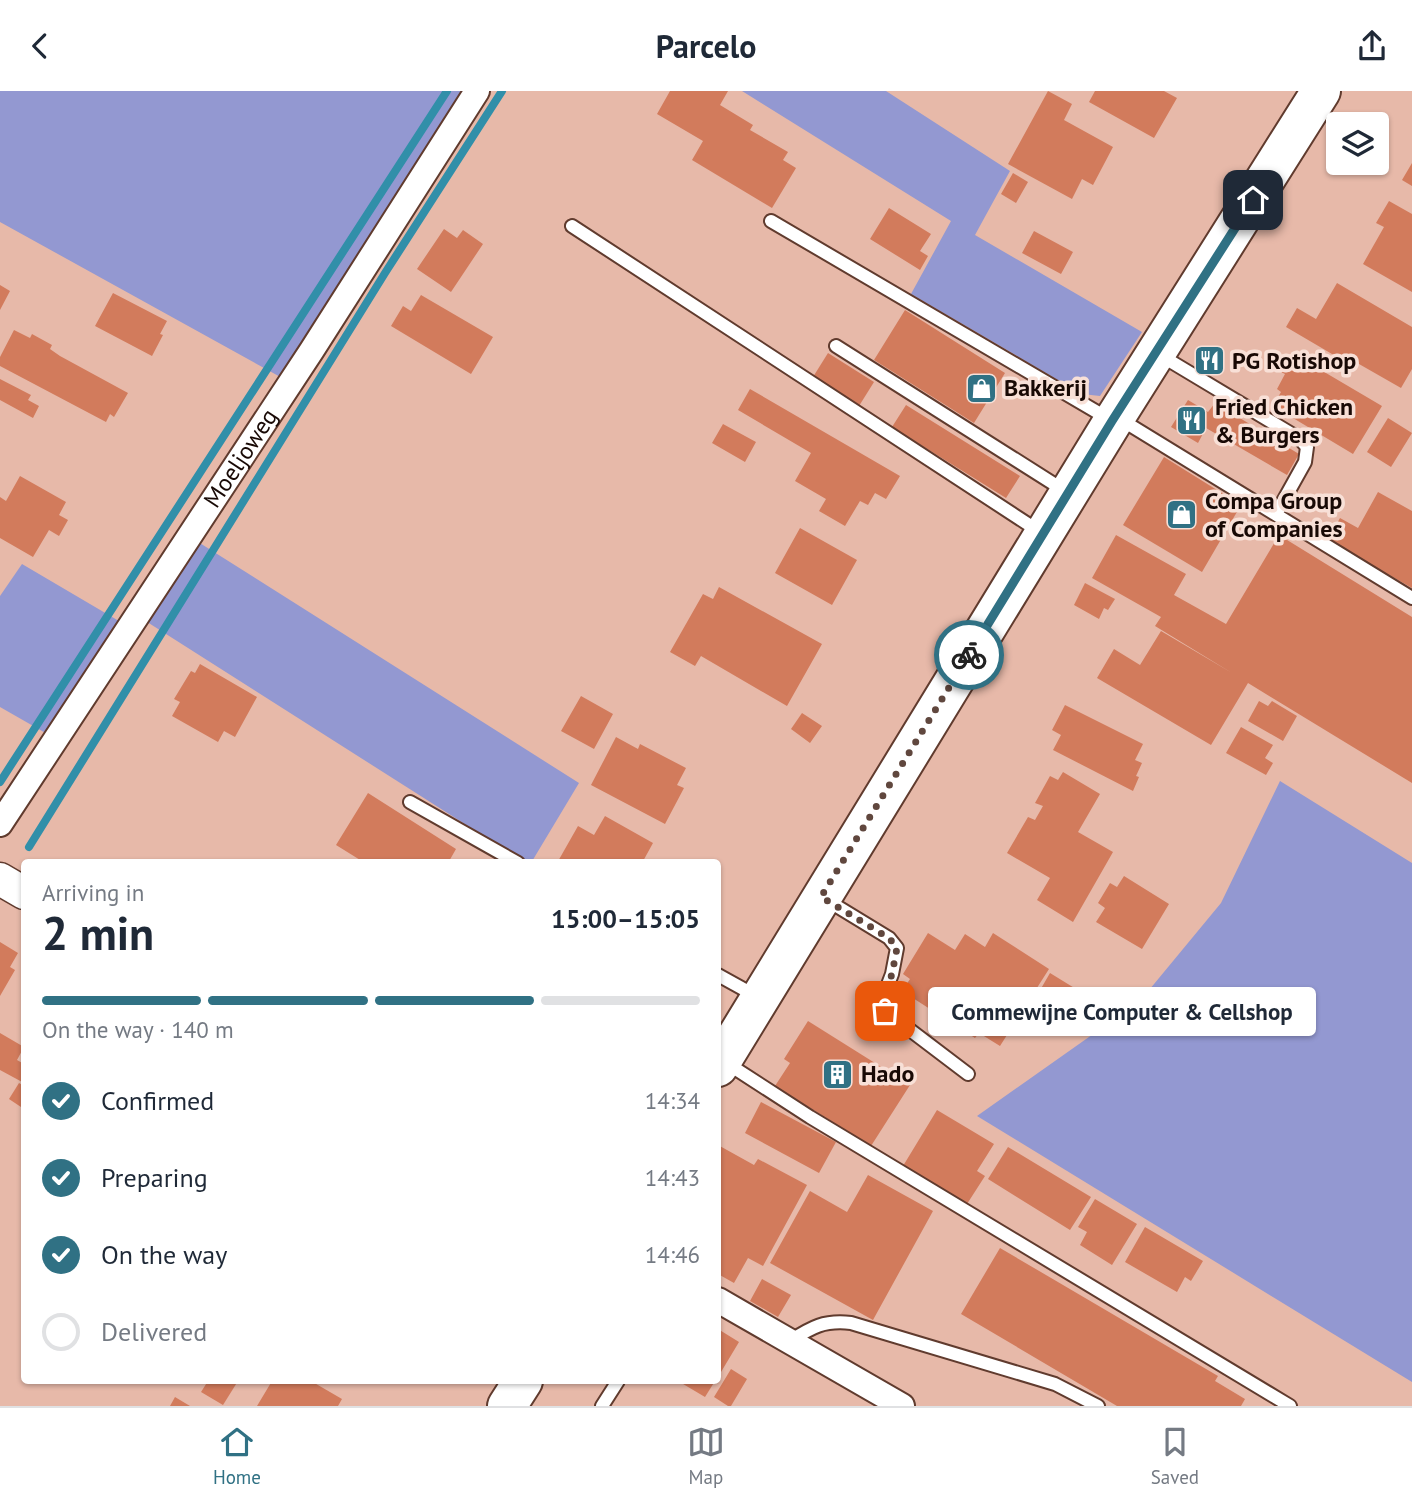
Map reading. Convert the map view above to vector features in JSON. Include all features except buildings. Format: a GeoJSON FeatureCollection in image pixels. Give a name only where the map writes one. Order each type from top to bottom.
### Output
{"type":"FeatureCollection","features":[{"type":"Feature","properties":{"kind":"main road"},"geometry":{"type":"LineString","coordinates":[[721,1061],[1068,493],[1321,91]]}},
{"type":"Feature","properties":{"kind":"street","name":"Moeljoweg"},"geometry":{"type":"LineString","coordinates":[[0,824],[313,350],[477,91]]}},
{"type":"Feature","properties":{"kind":"street"},"geometry":{"type":"LineString","coordinates":[[0,879],[21,892]]}},
{"type":"Feature","properties":{"kind":"street"},"geometry":{"type":"LineString","coordinates":[[721,1302],[902,1406]]}},
{"type":"Feature","properties":{"kind":"lane"},"geometry":{"type":"LineString","coordinates":[[771,221],[1115,419],[1412,598]]}},
{"type":"Feature","properties":{"kind":"lane"},"geometry":{"type":"LineString","coordinates":[[572,226],[1043,534]]}},
{"type":"Feature","properties":{"kind":"lane"},"geometry":{"type":"LineString","coordinates":[[836,347],[1068,493]]}},
{"type":"Feature","properties":{"kind":"lane"},"geometry":{"type":"LineString","coordinates":[[1157,353],[1300,439],[1307,447],[1305,462],[1276,514]]}},
{"type":"Feature","properties":{"kind":"lane"},"geometry":{"type":"LineString","coordinates":[[410,802],[511,859]]}},
{"type":"Feature","properties":{"kind":"lane"},"geometry":{"type":"LineString","coordinates":[[821,897],[889,938],[897,948],[892,974],[881,1003],[885,1011],[968,1074]]}},
{"type":"Feature","properties":{"kind":"lane"},"geometry":{"type":"LineString","coordinates":[[721,977],[760,998]]}},
{"type":"Feature","properties":{"kind":"lane"},"geometry":{"type":"LineString","coordinates":[[721,1064],[1290,1406]]}},
{"type":"Feature","properties":{"kind":"lane"},"geometry":{"type":"LineString","coordinates":[[790,1341],[810,1328],[832,1321],[851,1323],[1055,1384],[1098,1406]]}},
{"type":"Feature","properties":{"kind":"lane"},"geometry":{"type":"LineString","coordinates":[[602,1406],[616,1384]]}},
{"type":"Feature","properties":{"kind":"shaded area"},"geometry":{"type":"Polygon","coordinates":[[[0,91],[467,91],[284,379],[0,222],[0,91]]]}},
{"type":"Feature","properties":{"kind":"shaded area"},"geometry":{"type":"Polygon","coordinates":[[[742,91],[886,91],[1010,171],[975,235],[1142,332],[1100,396],[1082,394],[911,294],[951,221],[742,91]]]}},
{"type":"Feature","properties":{"kind":"shaded area"},"geometry":{"type":"Polygon","coordinates":[[[195,540],[579,783],[533,859],[520,859],[144,620],[195,540]]]}},
{"type":"Feature","properties":{"kind":"shaded area"},"geometry":{"type":"Polygon","coordinates":[[[22,564],[124,624],[49,735],[0,707],[0,596],[22,564]]]}},
{"type":"Feature","properties":{"kind":"shaded area"},"geometry":{"type":"Polygon","coordinates":[[[1280,781],[1412,863],[1412,1382],[977,1116],[1140,1001],[1221,903],[1280,781]]]}},
{"type":"Feature","properties":{"kind":"waterway"},"geometry":{"type":"LineString","coordinates":[[0,782],[447,91]]}},
{"type":"Feature","properties":{"kind":"waterway"},"geometry":{"type":"LineString","coordinates":[[29,847],[385,273],[502,91]]}},
{"type":"Feature","properties":{"kind":"way so far"},"geometry":{"type":"LineString","coordinates":[[885,1011],[881,1003],[892,974],[897,948],[889,938],[821,897],[969,655]]}},
{"type":"Feature","properties":{"kind":"place","name":"PG Rotishop"},"geometry":{"type":"Point","coordinates":[1209,361]}},
{"type":"Feature","properties":{"kind":"place","name":"Bakkerij"},"geometry":{"type":"Point","coordinates":[981,388]}},
{"type":"Feature","properties":{"kind":"place","name":"Fried Chicken & Burgers"},"geometry":{"type":"Point","coordinates":[1192,421]}},
{"type":"Feature","properties":{"kind":"place","name":"Compa Group of Companies"},"geometry":{"type":"Point","coordinates":[1182,515]}},
{"type":"Feature","properties":{"kind":"place","name":"Commewijne Computer & Cellshop"},"geometry":{"type":"Point","coordinates":[885,1011]}},
{"type":"Feature","properties":{"kind":"place","name":"Hado"},"geometry":{"type":"Point","coordinates":[838,1074]}},
{"type":"Feature","properties":{"kind":"route"},"geometry":{"type":"LineString","coordinates":[[969,655],[1112,421],[1253,200]]}}]}
